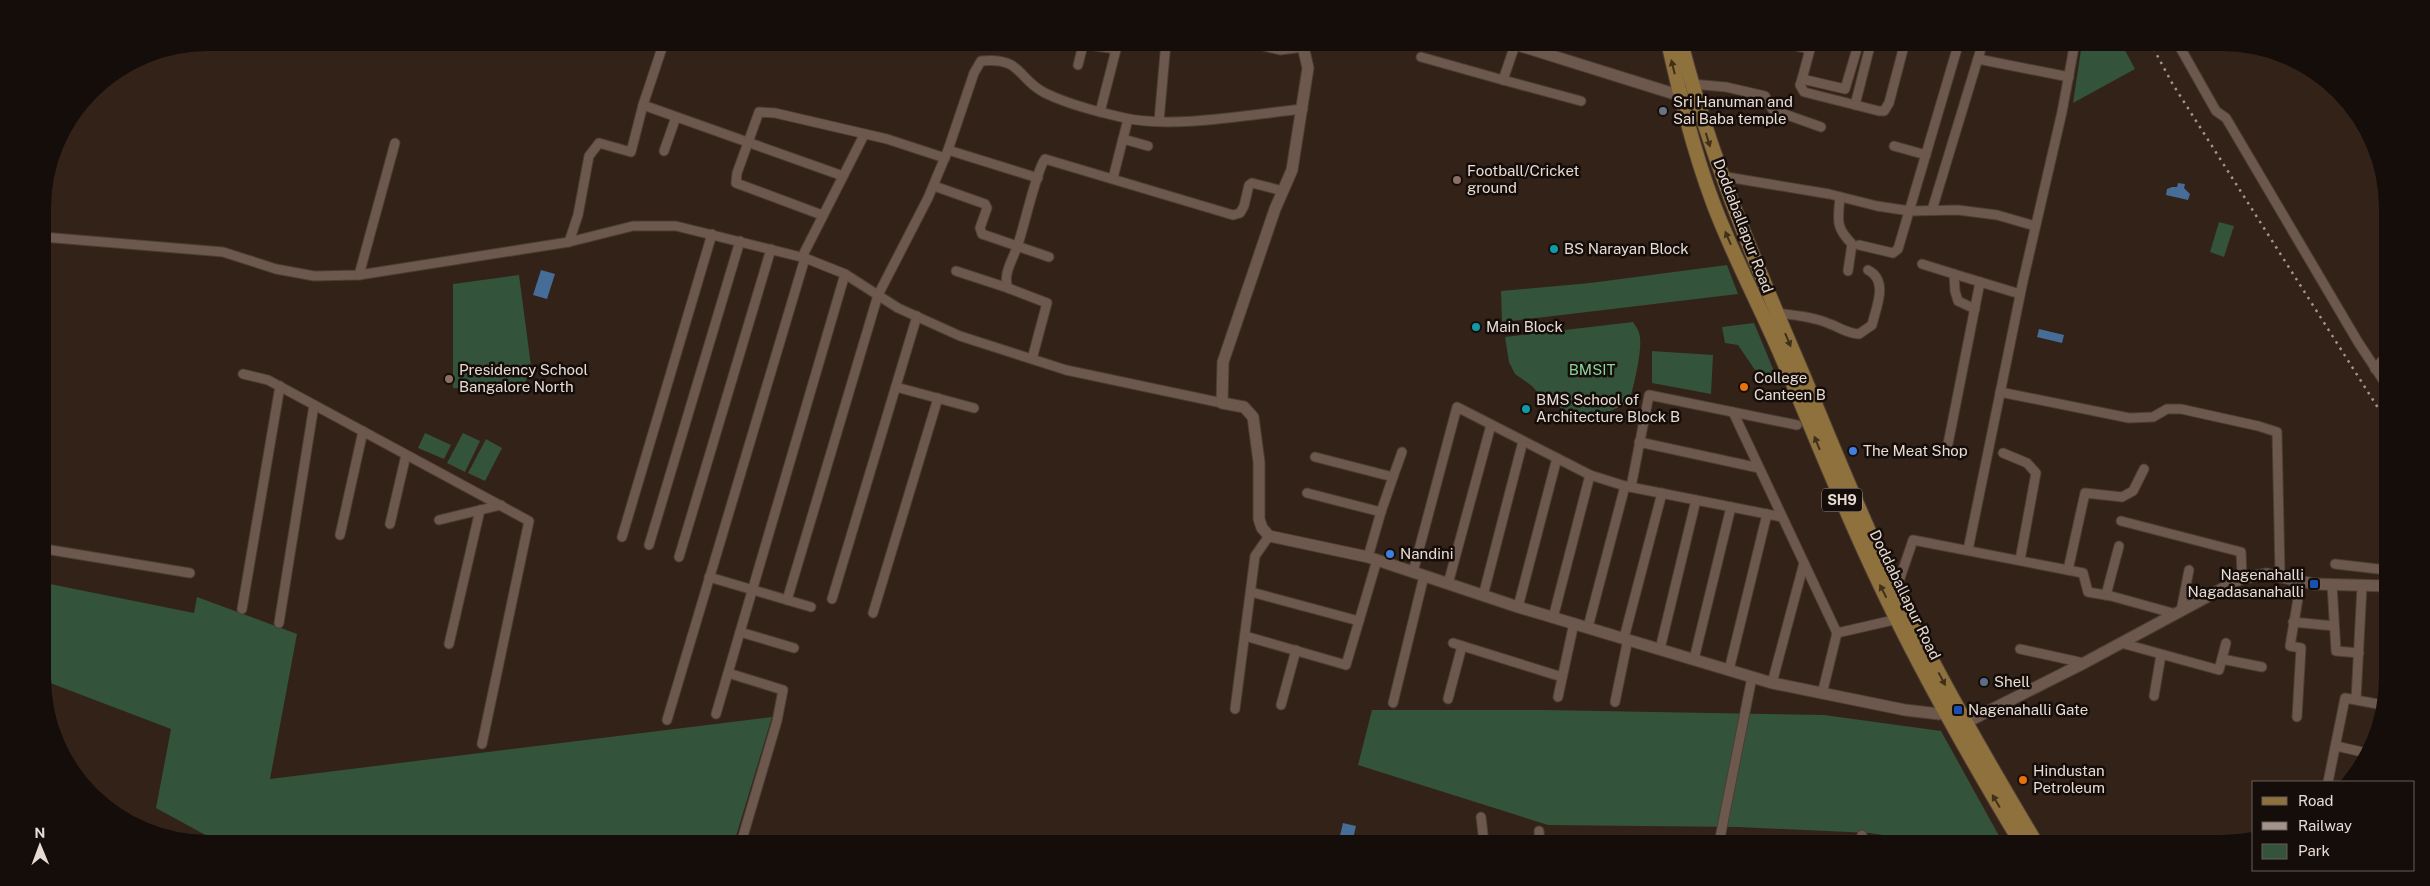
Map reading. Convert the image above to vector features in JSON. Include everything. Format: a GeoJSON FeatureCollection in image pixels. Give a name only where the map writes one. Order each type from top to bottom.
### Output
{"type":"FeatureCollection","features":[{"type":"Feature","properties":{"kind":"main road","name":"Doddaballapur Road"},"geometry":{"type":"LineString","coordinates":[[1672,51],[1777,313],[1896,591],[1951,709]]}},
{"type":"Feature","properties":{"kind":"main road","name":"Doddaballapur Road"},"geometry":{"type":"LineString","coordinates":[[1683,51],[1689,91],[1712,201],[1757,307],[1779,351],[1824,460],[1875,574],[1898,619],[1951,709],[2016,834]]}},
{"type":"Feature","properties":{"kind":"main road","name":"Doddaballapur Road"},"geometry":{"type":"LineString","coordinates":[[1960,726],[2030,834]]}},
{"type":"Feature","properties":{"kind":"street"},"geometry":{"type":"LineString","coordinates":[[569,242],[578,215],[589,156],[599,143],[631,152],[643,105],[661,51]]}},
{"type":"Feature","properties":{"kind":"street"},"geometry":{"type":"LineString","coordinates":[[1078,65],[1082,51]]}},
{"type":"Feature","properties":{"kind":"street"},"geometry":{"type":"LineString","coordinates":[[1100,112],[1116,51]]}},
{"type":"Feature","properties":{"kind":"street"},"geometry":{"type":"LineString","coordinates":[[1160,121],[1165,51]]}},
{"type":"Feature","properties":{"kind":"street"},"geometry":{"type":"LineString","coordinates":[[1222,404],[1223,362],[1292,170],[1308,68],[1304,51]]}},
{"type":"Feature","properties":{"kind":"street"},"geometry":{"type":"LineString","coordinates":[[1502,80],[1510,51]]}},
{"type":"Feature","properties":{"kind":"street"},"geometry":{"type":"LineString","coordinates":[[1550,51],[1689,91],[1726,86],[1765,96],[1773,110],[1821,127]]}},
{"type":"Feature","properties":{"kind":"street"},"geometry":{"type":"LineString","coordinates":[[1810,51],[1800,85],[1804,92],[1879,111],[1888,107],[1903,51]]}},
{"type":"Feature","properties":{"kind":"street"},"geometry":{"type":"LineString","coordinates":[[1802,79],[1845,89],[1854,51]]}},
{"type":"Feature","properties":{"kind":"street"},"geometry":{"type":"LineString","coordinates":[[1855,105],[1869,51]]}},
{"type":"Feature","properties":{"kind":"street"},"geometry":{"type":"LineString","coordinates":[[1860,245],[1896,252],[1910,211],[1956,51]]}},
{"type":"Feature","properties":{"kind":"street"},"geometry":{"type":"LineString","coordinates":[[1932,210],[1980,51]]}},
{"type":"Feature","properties":{"kind":"street"},"geometry":{"type":"LineString","coordinates":[[1968,550],[2020,294],[2074,51]]}},
{"type":"Feature","properties":{"kind":"street"},"geometry":{"type":"LineString","coordinates":[[2182,51],[2216,111],[2226,118],[2379,374]]}},
{"type":"Feature","properties":{"kind":"street"},"geometry":{"type":"LineString","coordinates":[[1421,57],[1582,101]]}},
{"type":"Feature","properties":{"kind":"street"},"geometry":{"type":"LineString","coordinates":[[1978,59],[2069,78]]}},
{"type":"Feature","properties":{"kind":"street"},"geometry":{"type":"LineString","coordinates":[[787,600],[878,295],[934,186],[974,73],[981,61],[995,60],[1010,63],[1044,92],[1100,112],[1128,119],[1160,121],[1208,120],[1303,109]]}},
{"type":"Feature","properties":{"kind":"street"},"geometry":{"type":"LineString","coordinates":[[643,105],[843,176]]}},
{"type":"Feature","properties":{"kind":"street"},"geometry":{"type":"LineString","coordinates":[[822,215],[736,183],[737,173],[759,112],[775,113],[887,139],[1038,178]]}},
{"type":"Feature","properties":{"kind":"street"},"geometry":{"type":"LineString","coordinates":[[664,151],[676,118]]}},
{"type":"Feature","properties":{"kind":"street"},"geometry":{"type":"LineString","coordinates":[[1114,178],[1128,119]]}},
{"type":"Feature","properties":{"kind":"street"},"geometry":{"type":"LineString","coordinates":[[667,720],[804,258],[822,215],[864,135]]}},
{"type":"Feature","properties":{"kind":"street"},"geometry":{"type":"LineString","coordinates":[[1123,139],[1148,146]]}},
{"type":"Feature","properties":{"kind":"street"},"geometry":{"type":"LineString","coordinates":[[360,275],[395,143]]}},
{"type":"Feature","properties":{"kind":"street"},"geometry":{"type":"LineString","coordinates":[[1894,146],[1926,155]]}},
{"type":"Feature","properties":{"kind":"street"},"geometry":{"type":"LineString","coordinates":[[1008,288],[1006,275],[1018,247],[1044,160],[1048,158],[1233,215],[1240,213],[1244,206],[1249,185],[1252,183],[1283,191]]}},
{"type":"Feature","properties":{"kind":"street"},"geometry":{"type":"LineString","coordinates":[[1721,176],[1840,197],[1869,205],[1910,211],[1932,210],[1996,215],[2036,226]]}},
{"type":"Feature","properties":{"kind":"street"},"geometry":{"type":"LineString","coordinates":[[934,186],[985,204],[987,208],[980,232],[1049,257]]}},
{"type":"Feature","properties":{"kind":"street"},"geometry":{"type":"LineString","coordinates":[[1840,197],[1838,222],[1840,231],[1852,244],[1848,271]]}},
{"type":"Feature","properties":{"kind":"street"},"geometry":{"type":"LineString","coordinates":[[52,238],[223,252],[276,269],[314,276],[360,275],[569,242],[633,226],[676,226],[712,234],[804,258],[845,274],[878,295],[960,336],[1066,370],[1222,404],[1244,406],[1253,417],[1259,462],[1259,519],[1262,528],[1269,536],[1373,558],[1518,608],[1626,638],[1772,683],[1913,711],[1939,714],[1951,709]]}},
{"type":"Feature","properties":{"kind":"street"},"geometry":{"type":"LineString","coordinates":[[622,537],[712,234]]}},
{"type":"Feature","properties":{"kind":"street"},"geometry":{"type":"LineString","coordinates":[[649,545],[740,241]]}},
{"type":"Feature","properties":{"kind":"street"},"geometry":{"type":"LineString","coordinates":[[679,557],[771,249]]}},
{"type":"Feature","properties":{"kind":"street"},"geometry":{"type":"LineString","coordinates":[[1922,264],[2020,294]]}},
{"type":"Feature","properties":{"kind":"street"},"geometry":{"type":"LineString","coordinates":[[1777,313],[1810,318],[1831,324],[1846,333],[1859,334],[1872,326],[1881,286],[1876,274],[1868,270]]}},
{"type":"Feature","properties":{"kind":"street"},"geometry":{"type":"LineString","coordinates":[[956,271],[1047,303],[1032,359]]}},
{"type":"Feature","properties":{"kind":"street"},"geometry":{"type":"LineString","coordinates":[[716,714],[845,274]]}},
{"type":"Feature","properties":{"kind":"street"},"geometry":{"type":"LineString","coordinates":[[1954,274],[1955,291],[1958,301],[1975,310]]}},
{"type":"Feature","properties":{"kind":"street"},"geometry":{"type":"LineString","coordinates":[[1946,454],[1980,282]]}},
{"type":"Feature","properties":{"kind":"street"},"geometry":{"type":"LineString","coordinates":[[832,599],[917,316]]}},
{"type":"Feature","properties":{"kind":"street"},"geometry":{"type":"LineString","coordinates":[[2376,369],[2379,365]]}},
{"type":"Feature","properties":{"kind":"street"},"geometry":{"type":"LineString","coordinates":[[243,374],[268,380],[280,386],[529,521],[482,744]]}},
{"type":"Feature","properties":{"kind":"street"},"geometry":{"type":"LineString","coordinates":[[242,609],[280,386]]}},
{"type":"Feature","properties":{"kind":"street"},"geometry":{"type":"LineString","coordinates":[[896,387],[974,408]]}},
{"type":"Feature","properties":{"kind":"street"},"geometry":{"type":"LineString","coordinates":[[2000,392],[2129,418],[2153,418],[2166,409],[2181,409],[2277,432],[2280,575]]}},
{"type":"Feature","properties":{"kind":"street"},"geometry":{"type":"LineString","coordinates":[[1588,627],[1640,442],[1649,395],[1798,425]]}},
{"type":"Feature","properties":{"kind":"street"},"geometry":{"type":"LineString","coordinates":[[873,613],[938,398]]}},
{"type":"Feature","properties":{"kind":"street"},"geometry":{"type":"LineString","coordinates":[[279,623],[314,405]]}},
{"type":"Feature","properties":{"kind":"street"},"geometry":{"type":"LineString","coordinates":[[1393,703],[1419,574],[1457,408],[1590,475],[1628,486],[1782,517]]}},
{"type":"Feature","properties":{"kind":"street"},"geometry":{"type":"LineString","coordinates":[[1733,412],[1837,633],[1822,694]]}},
{"type":"Feature","properties":{"kind":"street"},"geometry":{"type":"LineString","coordinates":[[1448,584],[1491,425]]}},
{"type":"Feature","properties":{"kind":"street"},"geometry":{"type":"LineString","coordinates":[[340,535],[363,431]]}},
{"type":"Feature","properties":{"kind":"street"},"geometry":{"type":"LineString","coordinates":[[1483,596],[1523,441]]}},
{"type":"Feature","properties":{"kind":"street"},"geometry":{"type":"LineString","coordinates":[[1640,442],[1759,468]]}},
{"type":"Feature","properties":{"kind":"street"},"geometry":{"type":"LineString","coordinates":[[1245,636],[1346,665],[1359,621],[1381,512],[1402,452]]}},
{"type":"Feature","properties":{"kind":"street"},"geometry":{"type":"LineString","coordinates":[[2003,453],[2027,463],[2036,472],[2020,560]]}},
{"type":"Feature","properties":{"kind":"street"},"geometry":{"type":"LineString","coordinates":[[390,524],[406,455]]}},
{"type":"Feature","properties":{"kind":"street"},"geometry":{"type":"LineString","coordinates":[[1315,457],[1393,477]]}},
{"type":"Feature","properties":{"kind":"street"},"geometry":{"type":"LineString","coordinates":[[1518,608],[1557,458]]}},
{"type":"Feature","properties":{"kind":"street"},"geometry":{"type":"LineString","coordinates":[[2068,570],[2085,493],[2122,497],[2133,490],[2144,468]]}},
{"type":"Feature","properties":{"kind":"street"},"geometry":{"type":"LineString","coordinates":[[1553,618],[1590,475]]}},
{"type":"Feature","properties":{"kind":"street"},"geometry":{"type":"LineString","coordinates":[[1307,493],[1381,512]]}},
{"type":"Feature","properties":{"kind":"street"},"geometry":{"type":"LineString","coordinates":[[1615,702],[1626,638],[1662,493]]}},
{"type":"Feature","properties":{"kind":"street"},"geometry":{"type":"LineString","coordinates":[[1660,649],[1696,500]]}},
{"type":"Feature","properties":{"kind":"street"},"geometry":{"type":"LineString","coordinates":[[439,520],[501,505]]}},
{"type":"Feature","properties":{"kind":"street"},"geometry":{"type":"LineString","coordinates":[[1694,659],[1731,507]]}},
{"type":"Feature","properties":{"kind":"street"},"geometry":{"type":"LineString","coordinates":[[449,644],[480,510]]}},
{"type":"Feature","properties":{"kind":"street"},"geometry":{"type":"LineString","coordinates":[[1729,670],[1767,514]]}},
{"type":"Feature","properties":{"kind":"street"},"geometry":{"type":"LineString","coordinates":[[2121,521],[2242,552],[2242,578]]}},
{"type":"Feature","properties":{"kind":"street"},"geometry":{"type":"LineString","coordinates":[[1235,709],[1256,556],[1269,536]]}},
{"type":"Feature","properties":{"kind":"street"},"geometry":{"type":"LineString","coordinates":[[1896,591],[1913,540],[2083,573],[2088,592],[2179,612]]}},
{"type":"Feature","properties":{"kind":"street"},"geometry":{"type":"LineString","coordinates":[[2106,595],[2119,546]]}},
{"type":"Feature","properties":{"kind":"street"},"geometry":{"type":"LineString","coordinates":[[51,550],[190,573]]}},
{"type":"Feature","properties":{"kind":"street"},"geometry":{"type":"LineString","coordinates":[[1772,683],[1804,563]]}},
{"type":"Feature","properties":{"kind":"street"},"geometry":{"type":"LineString","coordinates":[[2335,564],[2379,569]]}},
{"type":"Feature","properties":{"kind":"street"},"geometry":{"type":"LineString","coordinates":[[2179,612],[2190,570]]}},
{"type":"Feature","properties":{"kind":"street"},"geometry":{"type":"LineString","coordinates":[[1960,726],[2121,644],[2242,578],[2267,574],[2280,575],[2301,582],[2379,586]]}},
{"type":"Feature","properties":{"kind":"street"},"geometry":{"type":"LineString","coordinates":[[710,577],[811,607]]}},
{"type":"Feature","properties":{"kind":"street"},"geometry":{"type":"LineString","coordinates":[[2297,717],[2301,648],[2290,646],[2301,582]]}},
{"type":"Feature","properties":{"kind":"street"},"geometry":{"type":"LineString","coordinates":[[2332,585],[2336,651],[2359,653]]}},
{"type":"Feature","properties":{"kind":"street"},"geometry":{"type":"LineString","coordinates":[[2356,699],[2362,586]]}},
{"type":"Feature","properties":{"kind":"street"},"geometry":{"type":"LineString","coordinates":[[1251,592],[1359,621]]}},
{"type":"Feature","properties":{"kind":"street"},"geometry":{"type":"LineString","coordinates":[[1837,633],[1898,619]]}},
{"type":"Feature","properties":{"kind":"street"},"geometry":{"type":"LineString","coordinates":[[2293,622],[2334,626]]}},
{"type":"Feature","properties":{"kind":"street"},"geometry":{"type":"LineString","coordinates":[[1558,697],[1574,623]]}},
{"type":"Feature","properties":{"kind":"street"},"geometry":{"type":"LineString","coordinates":[[740,632],[794,648]]}},
{"type":"Feature","properties":{"kind":"street"},"geometry":{"type":"LineString","coordinates":[[1453,642],[1562,677]]}},
{"type":"Feature","properties":{"kind":"street"},"geometry":{"type":"LineString","coordinates":[[2121,644],[2219,670],[2226,643]]}},
{"type":"Feature","properties":{"kind":"street"},"geometry":{"type":"LineString","coordinates":[[1448,698],[1462,646]]}},
{"type":"Feature","properties":{"kind":"street"},"geometry":{"type":"LineString","coordinates":[[2020,649],[2084,663]]}},
{"type":"Feature","properties":{"kind":"street"},"geometry":{"type":"LineString","coordinates":[[1281,705],[1296,650]]}},
{"type":"Feature","properties":{"kind":"street"},"geometry":{"type":"LineString","coordinates":[[2154,696],[2161,654]]}},
{"type":"Feature","properties":{"kind":"street"},"geometry":{"type":"LineString","coordinates":[[2222,659],[2262,667]]}},
{"type":"Feature","properties":{"kind":"street"},"geometry":{"type":"LineString","coordinates":[[728,673],[783,690],[777,721],[743,835]]}},
{"type":"Feature","properties":{"kind":"street"},"geometry":{"type":"LineString","coordinates":[[1721,834],[1752,677]]}},
{"type":"Feature","properties":{"kind":"street"},"geometry":{"type":"LineString","coordinates":[[2328,781],[2345,698],[2376,703]]}},
{"type":"Feature","properties":{"kind":"street"},"geometry":{"type":"LineString","coordinates":[[2336,746],[2360,751]]}},
{"type":"Feature","properties":{"kind":"street"},"geometry":{"type":"LineString","coordinates":[[1481,816],[1483,834]]}},
{"type":"Feature","properties":{"kind":"green space"},"geometry":{"type":"Polygon","coordinates":[[[2081,51],[2125,51],[2135,69],[2073,103],[2081,51]]]}},
{"type":"Feature","properties":{"kind":"green space"},"geometry":{"type":"Polygon","coordinates":[[[2219,222],[2234,226],[2224,257],[2210,252],[2219,222]]]}},
{"type":"Feature","properties":{"kind":"green space"},"geometry":{"type":"Polygon","coordinates":[[[1727,265],[1738,294],[1502,322],[1501,291],[1590,283],[1727,265]]]}},
{"type":"Feature","properties":{"kind":"green space"},"geometry":{"type":"Polygon","coordinates":[[[519,275],[531,366],[522,392],[453,388],[453,284],[519,275]]]}},
{"type":"Feature","properties":{"kind":"green space","name":"BMSIT"},"geometry":{"type":"Polygon","coordinates":[[[1633,322],[1639,333],[1640,347],[1631,396],[1629,403],[1610,411],[1592,414],[1572,413],[1544,400],[1532,386],[1515,374],[1509,362],[1505,337],[1633,322]]]}},
{"type":"Feature","properties":{"kind":"green space"},"geometry":{"type":"Polygon","coordinates":[[[1754,323],[1776,376],[1770,378],[1767,374],[1755,370],[1738,345],[1725,343],[1722,327],[1754,323]]]}},
{"type":"Feature","properties":{"kind":"green space"},"geometry":{"type":"Polygon","coordinates":[[[1652,351],[1713,355],[1711,394],[1652,383],[1652,351]]]}},
{"type":"Feature","properties":{"kind":"green space"},"geometry":{"type":"Polygon","coordinates":[[[425,433],[451,445],[444,459],[418,448],[425,433]]]}},
{"type":"Feature","properties":{"kind":"green space"},"geometry":{"type":"Polygon","coordinates":[[[463,433],[480,441],[465,472],[447,463],[463,433]]]}},
{"type":"Feature","properties":{"kind":"green space"},"geometry":{"type":"Polygon","coordinates":[[[486,439],[502,448],[485,481],[468,473],[486,439]]]}},
{"type":"Feature","properties":{"kind":"green space"},"geometry":{"type":"Polygon","coordinates":[[[51,584],[194,613],[197,597],[297,634],[270,779],[772,717],[736,835],[205,835],[156,808],[171,729],[52,683],[51,584]]]}},
{"type":"Feature","properties":{"kind":"green space"},"geometry":{"type":"Polygon","coordinates":[[[1372,710],[1545,710],[1824,715],[1941,731],[1998,834],[1877,834],[1738,827],[1548,825],[1358,765],[1372,710]]]}},
{"type":"Feature","properties":{"kind":"water"},"geometry":{"type":"Polygon","coordinates":[[[2178,183],[2185,184],[2184,188],[2190,194],[2188,200],[2166,195],[2167,189],[2177,187],[2178,183]]]}},
{"type":"Feature","properties":{"kind":"water"},"geometry":{"type":"Polygon","coordinates":[[[541,270],[555,274],[547,299],[533,295],[541,270]]]}},
{"type":"Feature","properties":{"kind":"water"},"geometry":{"type":"Polygon","coordinates":[[[2039,329],[2064,335],[2062,343],[2037,337],[2039,329]]]}},
{"type":"Feature","properties":{"kind":"water"},"geometry":{"type":"Polygon","coordinates":[[[1343,823],[1356,826],[1354,834],[1340,834],[1343,823]]]}},
{"type":"Feature","properties":{"kind":"railway"},"geometry":{"type":"LineString","coordinates":[[2155,51],[2172,83],[2379,409]]}},
{"type":"Feature","properties":{"kind":"place","name":"Sri Hanuman and Sai Baba temple"},"geometry":{"type":"Point","coordinates":[1663,111]}},
{"type":"Feature","properties":{"kind":"place","name":"Football/Cricket ground"},"geometry":{"type":"Point","coordinates":[1457,180]}},
{"type":"Feature","properties":{"kind":"place","name":"BS Narayan Block"},"geometry":{"type":"Point","coordinates":[1554,249]}},
{"type":"Feature","properties":{"kind":"place","name":"Main Block"},"geometry":{"type":"Point","coordinates":[1476,327]}},
{"type":"Feature","properties":{"kind":"place","name":"Presidency School Bangalore North"},"geometry":{"type":"Point","coordinates":[449,379]}},
{"type":"Feature","properties":{"kind":"place","name":"College Canteen B"},"geometry":{"type":"Point","coordinates":[1744,387]}},
{"type":"Feature","properties":{"kind":"place","name":"BMS School of Architecture Block B"},"geometry":{"type":"Point","coordinates":[1526,409]}},
{"type":"Feature","properties":{"kind":"place","name":"The Meat Shop"},"geometry":{"type":"Point","coordinates":[1853,451]}},
{"type":"Feature","properties":{"kind":"place","name":"Nandini"},"geometry":{"type":"Point","coordinates":[1390,554]}},
{"type":"Feature","properties":{"kind":"place","name":"Nagenahalli Nagadasanahalli"},"geometry":{"type":"Point","coordinates":[2314,584]}},
{"type":"Feature","properties":{"kind":"place","name":"Shell"},"geometry":{"type":"Point","coordinates":[1984,682]}},
{"type":"Feature","properties":{"kind":"place","name":"Nagenahalli Gate"},"geometry":{"type":"Point","coordinates":[1958,710]}},
{"type":"Feature","properties":{"kind":"place","name":"Hindustan Petroleum"},"geometry":{"type":"Point","coordinates":[2023,780]}}]}
